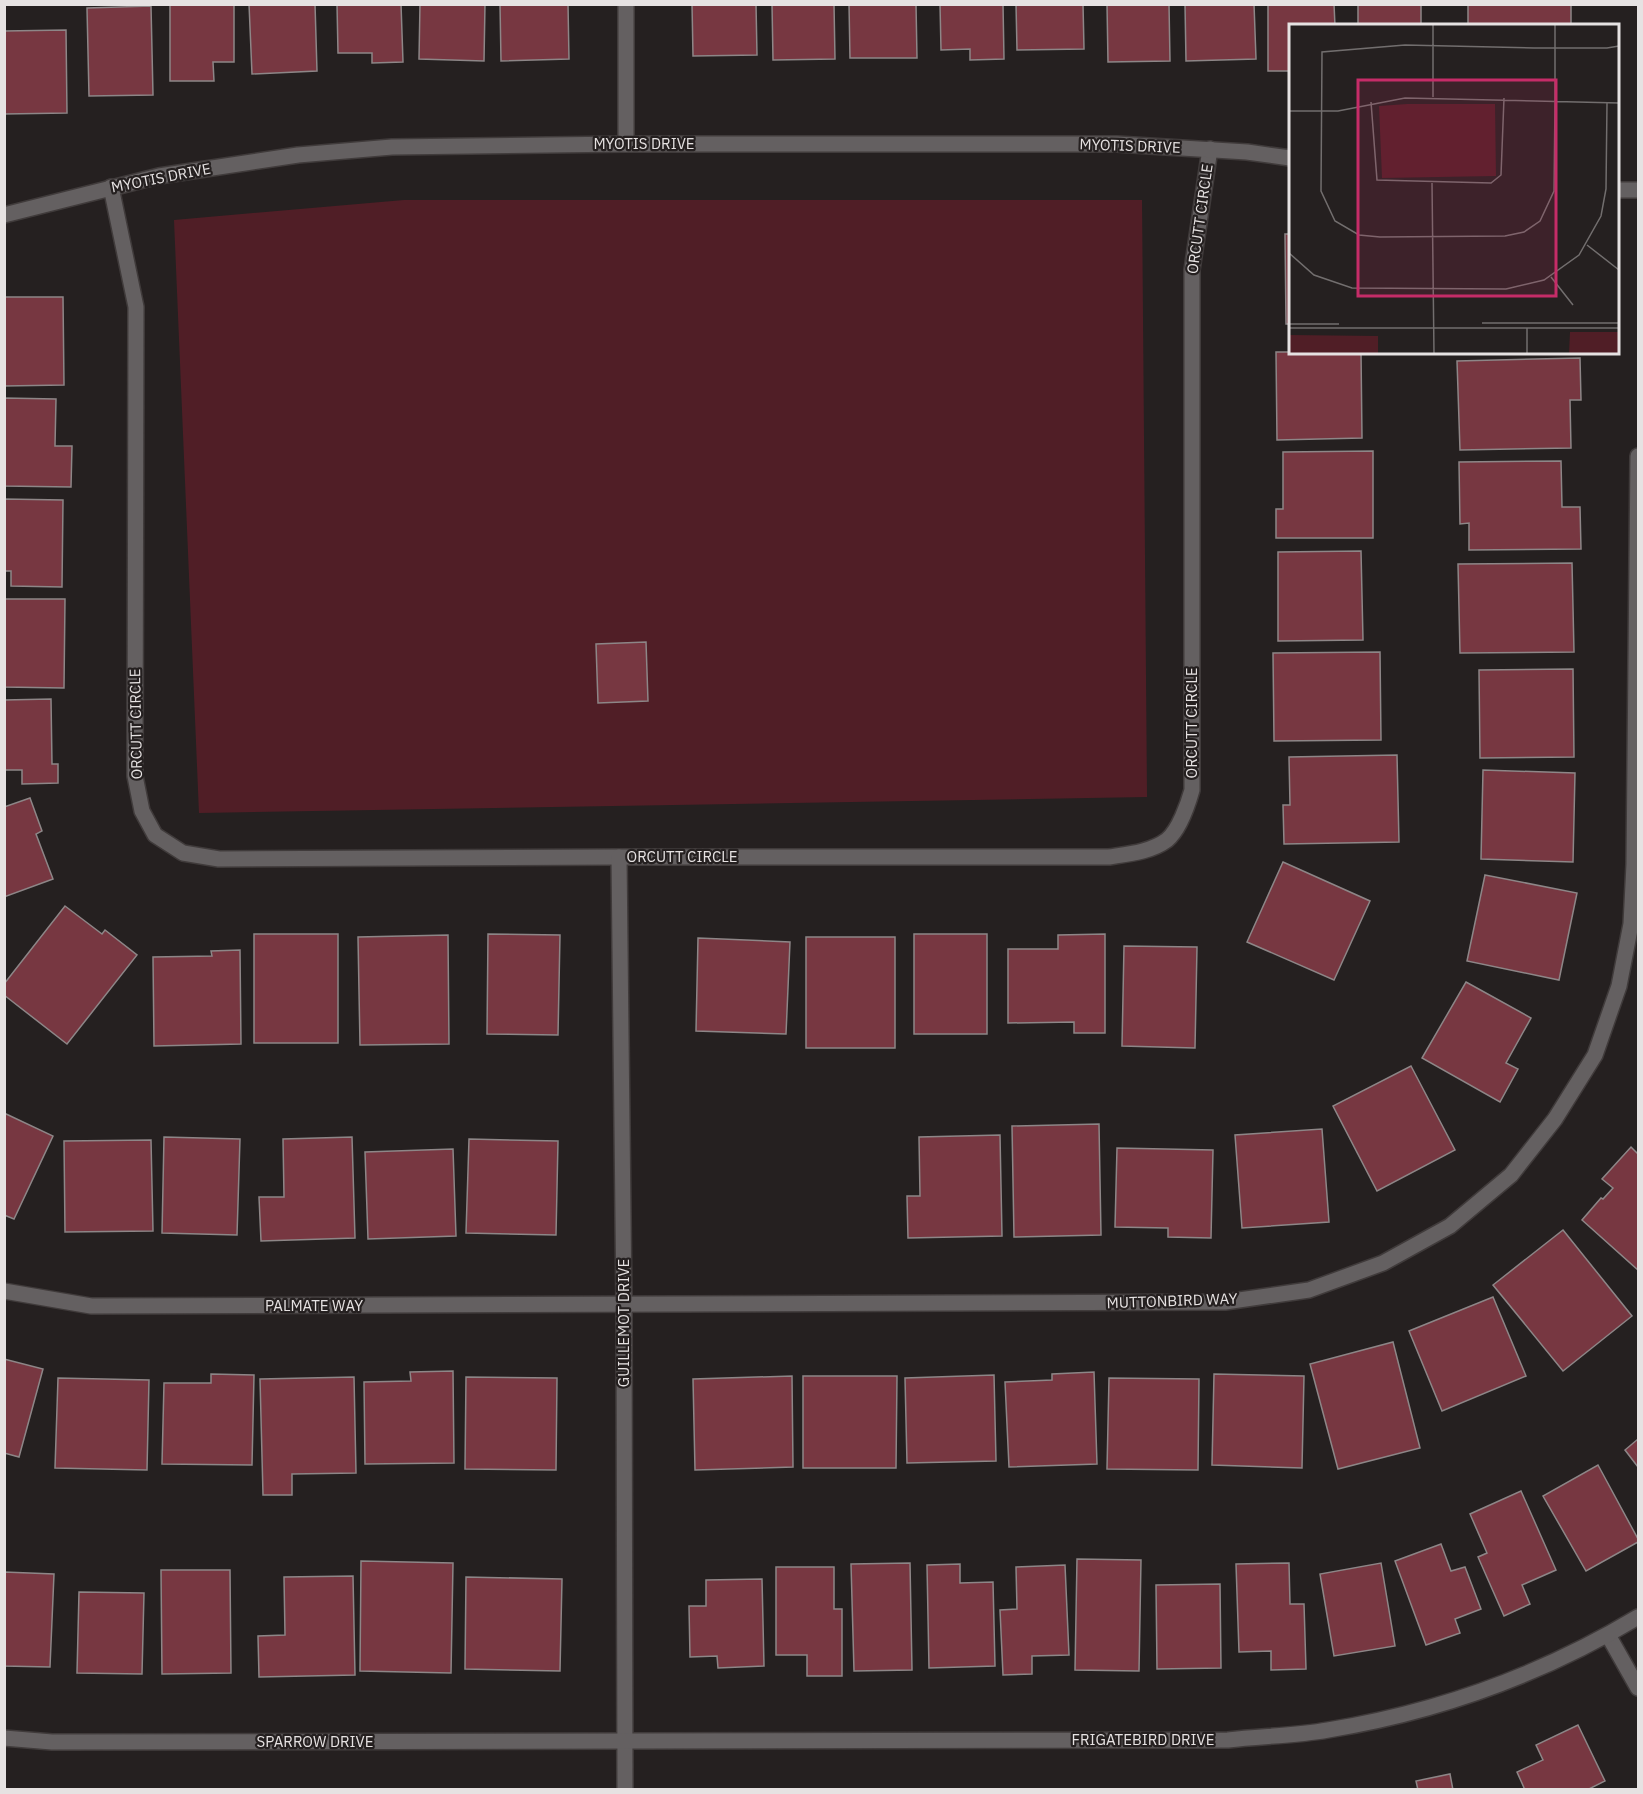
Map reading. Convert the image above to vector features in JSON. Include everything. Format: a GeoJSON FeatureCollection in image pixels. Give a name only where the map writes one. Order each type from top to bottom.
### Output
{"type":"FeatureCollection","features":[{"type":"Feature","properties":{"kind":"street"},"geometry":{"type":"LineString","coordinates":[[626,4],[626,144]]}},
{"type":"Feature","properties":{"kind":"street","name":"MYOTIS DRIVE"},"geometry":{"type":"LineString","coordinates":[[4,215],[159,176],[298,154],[392,147],[626,144],[1117,144],[1210,149],[1289,158]]}},
{"type":"Feature","properties":{"kind":"street","name":"ORCUTT CIRCLE"},"geometry":{"type":"LineString","coordinates":[[111,187],[136,307],[135,776],[142,811],[155,835],[183,853],[219,859],[1109,858],[1146,851],[1168,839],[1185,813],[1192,790],[1192,270],[1210,149]]}},
{"type":"Feature","properties":{"kind":"street"},"geometry":{"type":"LineString","coordinates":[[1619,190],[1638,190]]}},
{"type":"Feature","properties":{"kind":"street","name":"MUTTONBIRD WAY"},"geometry":{"type":"LineString","coordinates":[[624,1305],[1226,1302],[1309,1290],[1383,1263],[1450,1226],[1511,1175],[1555,1119],[1595,1055],[1619,986],[1631,924],[1634,864],[1638,456]]}},
{"type":"Feature","properties":{"kind":"street","name":"GUILLEMOT DRIVE"},"geometry":{"type":"LineString","coordinates":[[619,857],[624,1305],[625,1790]]}},
{"type":"Feature","properties":{"kind":"street","name":"PALMATE WAY"},"geometry":{"type":"LineString","coordinates":[[4,1291],[91,1306],[624,1305]]}},
{"type":"Feature","properties":{"kind":"street","name":"FRIGATEBIRD DRIVE"},"geometry":{"type":"LineString","coordinates":[[625,1742],[1228,1740],[1327,1730],[1424,1710],[1487,1690],[1548,1665],[1638,1617]]}},
{"type":"Feature","properties":{"kind":"street"},"geometry":{"type":"LineString","coordinates":[[1608,1635],[1638,1688]]}},
{"type":"Feature","properties":{"kind":"street","name":"SPARROW DRIVE"},"geometry":{"type":"LineString","coordinates":[[4,1738],[52,1742],[625,1742]]}},
{"type":"Feature","properties":{"kind":"shaded area"},"geometry":{"type":"Polygon","coordinates":[[[404,200],[1142,200],[1147,797],[199,813],[174,220],[404,200]]]}},
{"type":"Feature","properties":{"kind":"building"},"geometry":{"type":"Polygon","coordinates":[[[170,4],[234,4],[234,62],[213,62],[214,81],[170,81],[170,4]]]}},
{"type":"Feature","properties":{"kind":"building"},"geometry":{"type":"Polygon","coordinates":[[[249,4],[315,4],[317,71],[252,74],[249,4]]]}},
{"type":"Feature","properties":{"kind":"building"},"geometry":{"type":"Polygon","coordinates":[[[337,4],[401,4],[403,62],[372,63],[372,53],[338,53],[337,4]]]}},
{"type":"Feature","properties":{"kind":"building"},"geometry":{"type":"Polygon","coordinates":[[[420,4],[485,4],[484,61],[419,59],[420,4]]]}},
{"type":"Feature","properties":{"kind":"building"},"geometry":{"type":"Polygon","coordinates":[[[500,4],[568,4],[569,59],[501,61],[500,4]]]}},
{"type":"Feature","properties":{"kind":"building"},"geometry":{"type":"Polygon","coordinates":[[[692,4],[756,4],[757,55],[693,56],[692,4]]]}},
{"type":"Feature","properties":{"kind":"building"},"geometry":{"type":"Polygon","coordinates":[[[772,4],[834,4],[835,59],[773,60],[772,4]]]}},
{"type":"Feature","properties":{"kind":"building"},"geometry":{"type":"Polygon","coordinates":[[[849,4],[916,4],[917,58],[850,58],[849,4]]]}},
{"type":"Feature","properties":{"kind":"building"},"geometry":{"type":"Polygon","coordinates":[[[940,4],[1003,4],[1004,59],[970,60],[970,49],[941,50],[940,4]]]}},
{"type":"Feature","properties":{"kind":"building"},"geometry":{"type":"Polygon","coordinates":[[[1016,4],[1083,4],[1084,49],[1017,50],[1016,4]]]}},
{"type":"Feature","properties":{"kind":"building"},"geometry":{"type":"Polygon","coordinates":[[[1107,4],[1169,4],[1170,61],[1108,62],[1107,4]]]}},
{"type":"Feature","properties":{"kind":"building"},"geometry":{"type":"Polygon","coordinates":[[[1185,4],[1254,4],[1256,59],[1186,61],[1185,4]]]}},
{"type":"Feature","properties":{"kind":"building"},"geometry":{"type":"Polygon","coordinates":[[[1268,4],[1334,4],[1335,24],[1289,24],[1289,71],[1268,71],[1268,4]]]}},
{"type":"Feature","properties":{"kind":"building"},"geometry":{"type":"Polygon","coordinates":[[[1358,4],[1421,4],[1421,24],[1358,24],[1358,4]]]}},
{"type":"Feature","properties":{"kind":"building"},"geometry":{"type":"Polygon","coordinates":[[[1468,4],[1571,4],[1571,24],[1468,24],[1468,4]]]}},
{"type":"Feature","properties":{"kind":"building"},"geometry":{"type":"Polygon","coordinates":[[[151,6],[153,95],[89,96],[87,8],[151,6]]]}},
{"type":"Feature","properties":{"kind":"building"},"geometry":{"type":"Polygon","coordinates":[[[66,30],[67,113],[4,114],[4,31],[66,30]]]}},
{"type":"Feature","properties":{"kind":"building"},"geometry":{"type":"Polygon","coordinates":[[[1285,234],[1289,234],[1289,324],[1286,324],[1285,234]]]}},
{"type":"Feature","properties":{"kind":"building"},"geometry":{"type":"Polygon","coordinates":[[[4,297],[63,297],[64,385],[4,386],[4,297]]]}},
{"type":"Feature","properties":{"kind":"building"},"geometry":{"type":"Polygon","coordinates":[[[1276,352],[1361,354],[1362,438],[1277,440],[1276,352]]]}},
{"type":"Feature","properties":{"kind":"building"},"geometry":{"type":"Polygon","coordinates":[[[1580,358],[1581,400],[1570,400],[1571,448],[1460,450],[1457,361],[1580,358]]]}},
{"type":"Feature","properties":{"kind":"building"},"geometry":{"type":"Polygon","coordinates":[[[4,398],[56,399],[55,446],[72,446],[71,487],[4,486],[4,398]]]}},
{"type":"Feature","properties":{"kind":"building"},"geometry":{"type":"Polygon","coordinates":[[[1373,451],[1373,538],[1276,538],[1276,509],[1283,509],[1283,452],[1373,451]]]}},
{"type":"Feature","properties":{"kind":"building"},"geometry":{"type":"Polygon","coordinates":[[[1561,461],[1562,507],[1580,507],[1581,549],[1469,550],[1469,523],[1460,524],[1459,462],[1561,461]]]}},
{"type":"Feature","properties":{"kind":"building"},"geometry":{"type":"Polygon","coordinates":[[[4,499],[63,500],[62,587],[11,586],[11,571],[4,571],[4,499]]]}},
{"type":"Feature","properties":{"kind":"building"},"geometry":{"type":"Polygon","coordinates":[[[1361,551],[1363,640],[1278,641],[1278,552],[1361,551]]]}},
{"type":"Feature","properties":{"kind":"building"},"geometry":{"type":"Polygon","coordinates":[[[1572,563],[1574,652],[1460,653],[1458,564],[1572,563]]]}},
{"type":"Feature","properties":{"kind":"building"},"geometry":{"type":"Polygon","coordinates":[[[4,599],[65,599],[64,688],[4,687],[4,599]]]}},
{"type":"Feature","properties":{"kind":"building"},"geometry":{"type":"Polygon","coordinates":[[[646,642],[648,701],[598,703],[596,644],[646,642]]]}},
{"type":"Feature","properties":{"kind":"building"},"geometry":{"type":"Polygon","coordinates":[[[1380,652],[1381,740],[1274,741],[1273,653],[1380,652]]]}},
{"type":"Feature","properties":{"kind":"building"},"geometry":{"type":"Polygon","coordinates":[[[1573,669],[1574,757],[1480,758],[1479,670],[1573,669]]]}},
{"type":"Feature","properties":{"kind":"building"},"geometry":{"type":"Polygon","coordinates":[[[51,699],[52,764],[58,764],[58,783],[22,784],[22,770],[4,770],[4,700],[51,699]]]}},
{"type":"Feature","properties":{"kind":"building"},"geometry":{"type":"Polygon","coordinates":[[[1397,755],[1399,842],[1284,844],[1283,805],[1290,805],[1289,757],[1397,755]]]}},
{"type":"Feature","properties":{"kind":"building"},"geometry":{"type":"Polygon","coordinates":[[[1483,770],[1575,773],[1573,862],[1481,859],[1483,770]]]}},
{"type":"Feature","properties":{"kind":"building"},"geometry":{"type":"Polygon","coordinates":[[[30,798],[42,831],[36,834],[53,879],[4,897],[4,807],[30,798]]]}},
{"type":"Feature","properties":{"kind":"building"},"geometry":{"type":"Polygon","coordinates":[[[1283,862],[1370,901],[1334,980],[1247,942],[1283,862]]]}},
{"type":"Feature","properties":{"kind":"building"},"geometry":{"type":"Polygon","coordinates":[[[1485,875],[1577,893],[1559,980],[1467,961],[1485,875]]]}},
{"type":"Feature","properties":{"kind":"building"},"geometry":{"type":"Polygon","coordinates":[[[65,906],[102,934],[105,930],[137,955],[67,1044],[4,995],[4,984],[65,906]]]}},
{"type":"Feature","properties":{"kind":"building"},"geometry":{"type":"Polygon","coordinates":[[[254,934],[338,934],[338,1043],[254,1043],[254,934]]]}},
{"type":"Feature","properties":{"kind":"building"},"geometry":{"type":"Polygon","coordinates":[[[488,934],[560,935],[558,1035],[487,1034],[488,934]]]}},
{"type":"Feature","properties":{"kind":"building"},"geometry":{"type":"Polygon","coordinates":[[[914,934],[987,934],[987,1034],[914,1034],[914,934]]]}},
{"type":"Feature","properties":{"kind":"building"},"geometry":{"type":"Polygon","coordinates":[[[1105,934],[1105,1033],[1074,1033],[1074,1022],[1008,1023],[1008,949],[1058,949],[1058,935],[1105,934]]]}},
{"type":"Feature","properties":{"kind":"building"},"geometry":{"type":"Polygon","coordinates":[[[448,935],[449,1044],[360,1045],[358,937],[448,935]]]}},
{"type":"Feature","properties":{"kind":"building"},"geometry":{"type":"Polygon","coordinates":[[[806,937],[895,937],[895,1048],[806,1048],[806,937]]]}},
{"type":"Feature","properties":{"kind":"building"},"geometry":{"type":"Polygon","coordinates":[[[698,938],[790,942],[786,1034],[696,1031],[698,938]]]}},
{"type":"Feature","properties":{"kind":"building"},"geometry":{"type":"Polygon","coordinates":[[[1124,946],[1197,947],[1195,1048],[1122,1046],[1124,946]]]}},
{"type":"Feature","properties":{"kind":"building"},"geometry":{"type":"Polygon","coordinates":[[[240,950],[241,1044],[154,1046],[153,957],[212,956],[211,951],[240,950]]]}},
{"type":"Feature","properties":{"kind":"building"},"geometry":{"type":"Polygon","coordinates":[[[1466,982],[1531,1018],[1506,1063],[1518,1069],[1500,1102],[1422,1058],[1466,982]]]}},
{"type":"Feature","properties":{"kind":"building"},"geometry":{"type":"Polygon","coordinates":[[[1411,1066],[1455,1150],[1377,1191],[1333,1106],[1411,1066]]]}},
{"type":"Feature","properties":{"kind":"building"},"geometry":{"type":"Polygon","coordinates":[[[4,1113],[53,1136],[14,1219],[4,1215],[4,1113]]]}},
{"type":"Feature","properties":{"kind":"building"},"geometry":{"type":"Polygon","coordinates":[[[1099,1124],[1101,1235],[1014,1237],[1012,1126],[1099,1124]]]}},
{"type":"Feature","properties":{"kind":"building"},"geometry":{"type":"Polygon","coordinates":[[[1322,1129],[1329,1222],[1242,1228],[1235,1135],[1322,1129]]]}},
{"type":"Feature","properties":{"kind":"building"},"geometry":{"type":"Polygon","coordinates":[[[1000,1135],[1002,1236],[908,1238],[907,1196],[920,1196],[919,1137],[1000,1135]]]}},
{"type":"Feature","properties":{"kind":"building"},"geometry":{"type":"Polygon","coordinates":[[[164,1137],[240,1139],[237,1235],[162,1233],[164,1137]]]}},
{"type":"Feature","properties":{"kind":"building"},"geometry":{"type":"Polygon","coordinates":[[[352,1137],[355,1238],[261,1241],[259,1197],[284,1197],[283,1139],[352,1137]]]}},
{"type":"Feature","properties":{"kind":"building"},"geometry":{"type":"Polygon","coordinates":[[[469,1139],[558,1141],[556,1235],[466,1233],[469,1139]]]}},
{"type":"Feature","properties":{"kind":"building"},"geometry":{"type":"Polygon","coordinates":[[[151,1140],[153,1231],[65,1232],[64,1141],[151,1140]]]}},
{"type":"Feature","properties":{"kind":"building"},"geometry":{"type":"Polygon","coordinates":[[[1631,1147],[1638,1154],[1638,1270],[1582,1220],[1613,1188],[1602,1179],[1631,1147]]]}},
{"type":"Feature","properties":{"kind":"building"},"geometry":{"type":"Polygon","coordinates":[[[1117,1148],[1213,1150],[1211,1238],[1168,1237],[1168,1228],[1115,1227],[1117,1148]]]}},
{"type":"Feature","properties":{"kind":"building"},"geometry":{"type":"Polygon","coordinates":[[[453,1149],[456,1236],[368,1239],[365,1152],[453,1149]]]}},
{"type":"Feature","properties":{"kind":"building"},"geometry":{"type":"Polygon","coordinates":[[[1563,1230],[1632,1316],[1563,1371],[1493,1285],[1563,1230]]]}},
{"type":"Feature","properties":{"kind":"building"},"geometry":{"type":"Polygon","coordinates":[[[1493,1297],[1526,1376],[1442,1411],[1409,1331],[1493,1297]]]}},
{"type":"Feature","properties":{"kind":"building"},"geometry":{"type":"Polygon","coordinates":[[[1393,1342],[1420,1448],[1338,1469],[1310,1364],[1393,1342]]]}},
{"type":"Feature","properties":{"kind":"building"},"geometry":{"type":"Polygon","coordinates":[[[4,1359],[43,1369],[19,1457],[4,1453],[4,1359]]]}},
{"type":"Feature","properties":{"kind":"building"},"geometry":{"type":"Polygon","coordinates":[[[453,1371],[454,1463],[365,1464],[364,1382],[411,1381],[410,1372],[453,1371]]]}},
{"type":"Feature","properties":{"kind":"building"},"geometry":{"type":"Polygon","coordinates":[[[1094,1372],[1097,1464],[1009,1467],[1005,1382],[1052,1380],[1052,1374],[1094,1372]]]}},
{"type":"Feature","properties":{"kind":"building"},"geometry":{"type":"Polygon","coordinates":[[[211,1374],[254,1375],[252,1465],[162,1464],[164,1383],[211,1383],[211,1374]]]}},
{"type":"Feature","properties":{"kind":"building"},"geometry":{"type":"Polygon","coordinates":[[[1214,1374],[1304,1376],[1302,1468],[1212,1465],[1214,1374]]]}},
{"type":"Feature","properties":{"kind":"building"},"geometry":{"type":"Polygon","coordinates":[[[994,1375],[996,1461],[907,1463],[905,1378],[994,1375]]]}},
{"type":"Feature","properties":{"kind":"building"},"geometry":{"type":"Polygon","coordinates":[[[792,1376],[793,1467],[695,1470],[693,1379],[792,1376]]]}},
{"type":"Feature","properties":{"kind":"building"},"geometry":{"type":"Polygon","coordinates":[[[803,1376],[897,1376],[896,1468],[803,1468],[803,1376]]]}},
{"type":"Feature","properties":{"kind":"building"},"geometry":{"type":"Polygon","coordinates":[[[354,1377],[356,1473],[292,1474],[292,1495],[263,1495],[260,1379],[354,1377]]]}},
{"type":"Feature","properties":{"kind":"building"},"geometry":{"type":"Polygon","coordinates":[[[466,1377],[557,1378],[556,1470],[465,1469],[466,1377]]]}},
{"type":"Feature","properties":{"kind":"building"},"geometry":{"type":"Polygon","coordinates":[[[58,1378],[149,1380],[147,1470],[55,1468],[58,1378]]]}},
{"type":"Feature","properties":{"kind":"building"},"geometry":{"type":"Polygon","coordinates":[[[1109,1378],[1199,1379],[1198,1470],[1107,1469],[1109,1378]]]}},
{"type":"Feature","properties":{"kind":"building"},"geometry":{"type":"Polygon","coordinates":[[[1638,1439],[1638,1467],[1625,1450],[1638,1439]]]}},
{"type":"Feature","properties":{"kind":"building"},"geometry":{"type":"Polygon","coordinates":[[[1598,1465],[1638,1542],[1586,1571],[1543,1496],[1598,1465]]]}},
{"type":"Feature","properties":{"kind":"building"},"geometry":{"type":"Polygon","coordinates":[[[1521,1491],[1556,1570],[1522,1585],[1530,1604],[1504,1616],[1478,1557],[1487,1553],[1470,1514],[1521,1491]]]}},
{"type":"Feature","properties":{"kind":"building"},"geometry":{"type":"Polygon","coordinates":[[[1441,1544],[1451,1571],[1465,1567],[1481,1609],[1455,1619],[1460,1633],[1426,1645],[1395,1561],[1441,1544]]]}},
{"type":"Feature","properties":{"kind":"building"},"geometry":{"type":"Polygon","coordinates":[[[1077,1559],[1141,1560],[1139,1671],[1075,1670],[1077,1559]]]}},
{"type":"Feature","properties":{"kind":"building"},"geometry":{"type":"Polygon","coordinates":[[[361,1561],[453,1563],[451,1673],[360,1671],[361,1561]]]}},
{"type":"Feature","properties":{"kind":"building"},"geometry":{"type":"Polygon","coordinates":[[[910,1563],[912,1670],[854,1671],[851,1564],[910,1563]]]}},
{"type":"Feature","properties":{"kind":"building"},"geometry":{"type":"Polygon","coordinates":[[[1289,1563],[1290,1604],[1304,1604],[1306,1669],[1271,1670],[1271,1651],[1239,1652],[1236,1564],[1289,1563]]]}},
{"type":"Feature","properties":{"kind":"building"},"geometry":{"type":"Polygon","coordinates":[[[1381,1563],[1395,1646],[1334,1656],[1320,1574],[1381,1563]]]}},
{"type":"Feature","properties":{"kind":"building"},"geometry":{"type":"Polygon","coordinates":[[[960,1564],[960,1583],[993,1582],[995,1666],[929,1668],[927,1565],[960,1564]]]}},
{"type":"Feature","properties":{"kind":"building"},"geometry":{"type":"Polygon","coordinates":[[[1065,1565],[1069,1655],[1032,1656],[1032,1674],[1003,1675],[1000,1610],[1017,1609],[1016,1567],[1065,1565]]]}},
{"type":"Feature","properties":{"kind":"building"},"geometry":{"type":"Polygon","coordinates":[[[776,1567],[834,1567],[834,1609],[842,1609],[842,1676],[807,1676],[807,1655],[776,1655],[776,1567]]]}},
{"type":"Feature","properties":{"kind":"building"},"geometry":{"type":"Polygon","coordinates":[[[161,1570],[230,1570],[231,1673],[162,1674],[161,1570]]]}},
{"type":"Feature","properties":{"kind":"building"},"geometry":{"type":"Polygon","coordinates":[[[4,1572],[54,1574],[50,1667],[4,1666],[4,1572]]]}},
{"type":"Feature","properties":{"kind":"building"},"geometry":{"type":"Polygon","coordinates":[[[353,1576],[355,1675],[259,1677],[258,1636],[285,1635],[284,1577],[353,1576]]]}},
{"type":"Feature","properties":{"kind":"building"},"geometry":{"type":"Polygon","coordinates":[[[466,1577],[562,1579],[560,1671],[465,1669],[466,1577]]]}},
{"type":"Feature","properties":{"kind":"building"},"geometry":{"type":"Polygon","coordinates":[[[762,1579],[764,1666],[718,1668],[717,1656],[690,1657],[689,1606],[706,1606],[706,1580],[762,1579]]]}},
{"type":"Feature","properties":{"kind":"building"},"geometry":{"type":"Polygon","coordinates":[[[1220,1584],[1221,1668],[1157,1669],[1156,1585],[1220,1584]]]}},
{"type":"Feature","properties":{"kind":"building"},"geometry":{"type":"Polygon","coordinates":[[[79,1592],[144,1593],[142,1674],[77,1673],[79,1592]]]}},
{"type":"Feature","properties":{"kind":"building"},"geometry":{"type":"Polygon","coordinates":[[[1578,1725],[1605,1781],[1587,1790],[1525,1790],[1517,1772],[1543,1760],[1536,1745],[1578,1725]]]}},
{"type":"Feature","properties":{"kind":"building"},"geometry":{"type":"Polygon","coordinates":[[[1450,1774],[1453,1790],[1418,1790],[1416,1781],[1450,1774]]]}}]}
